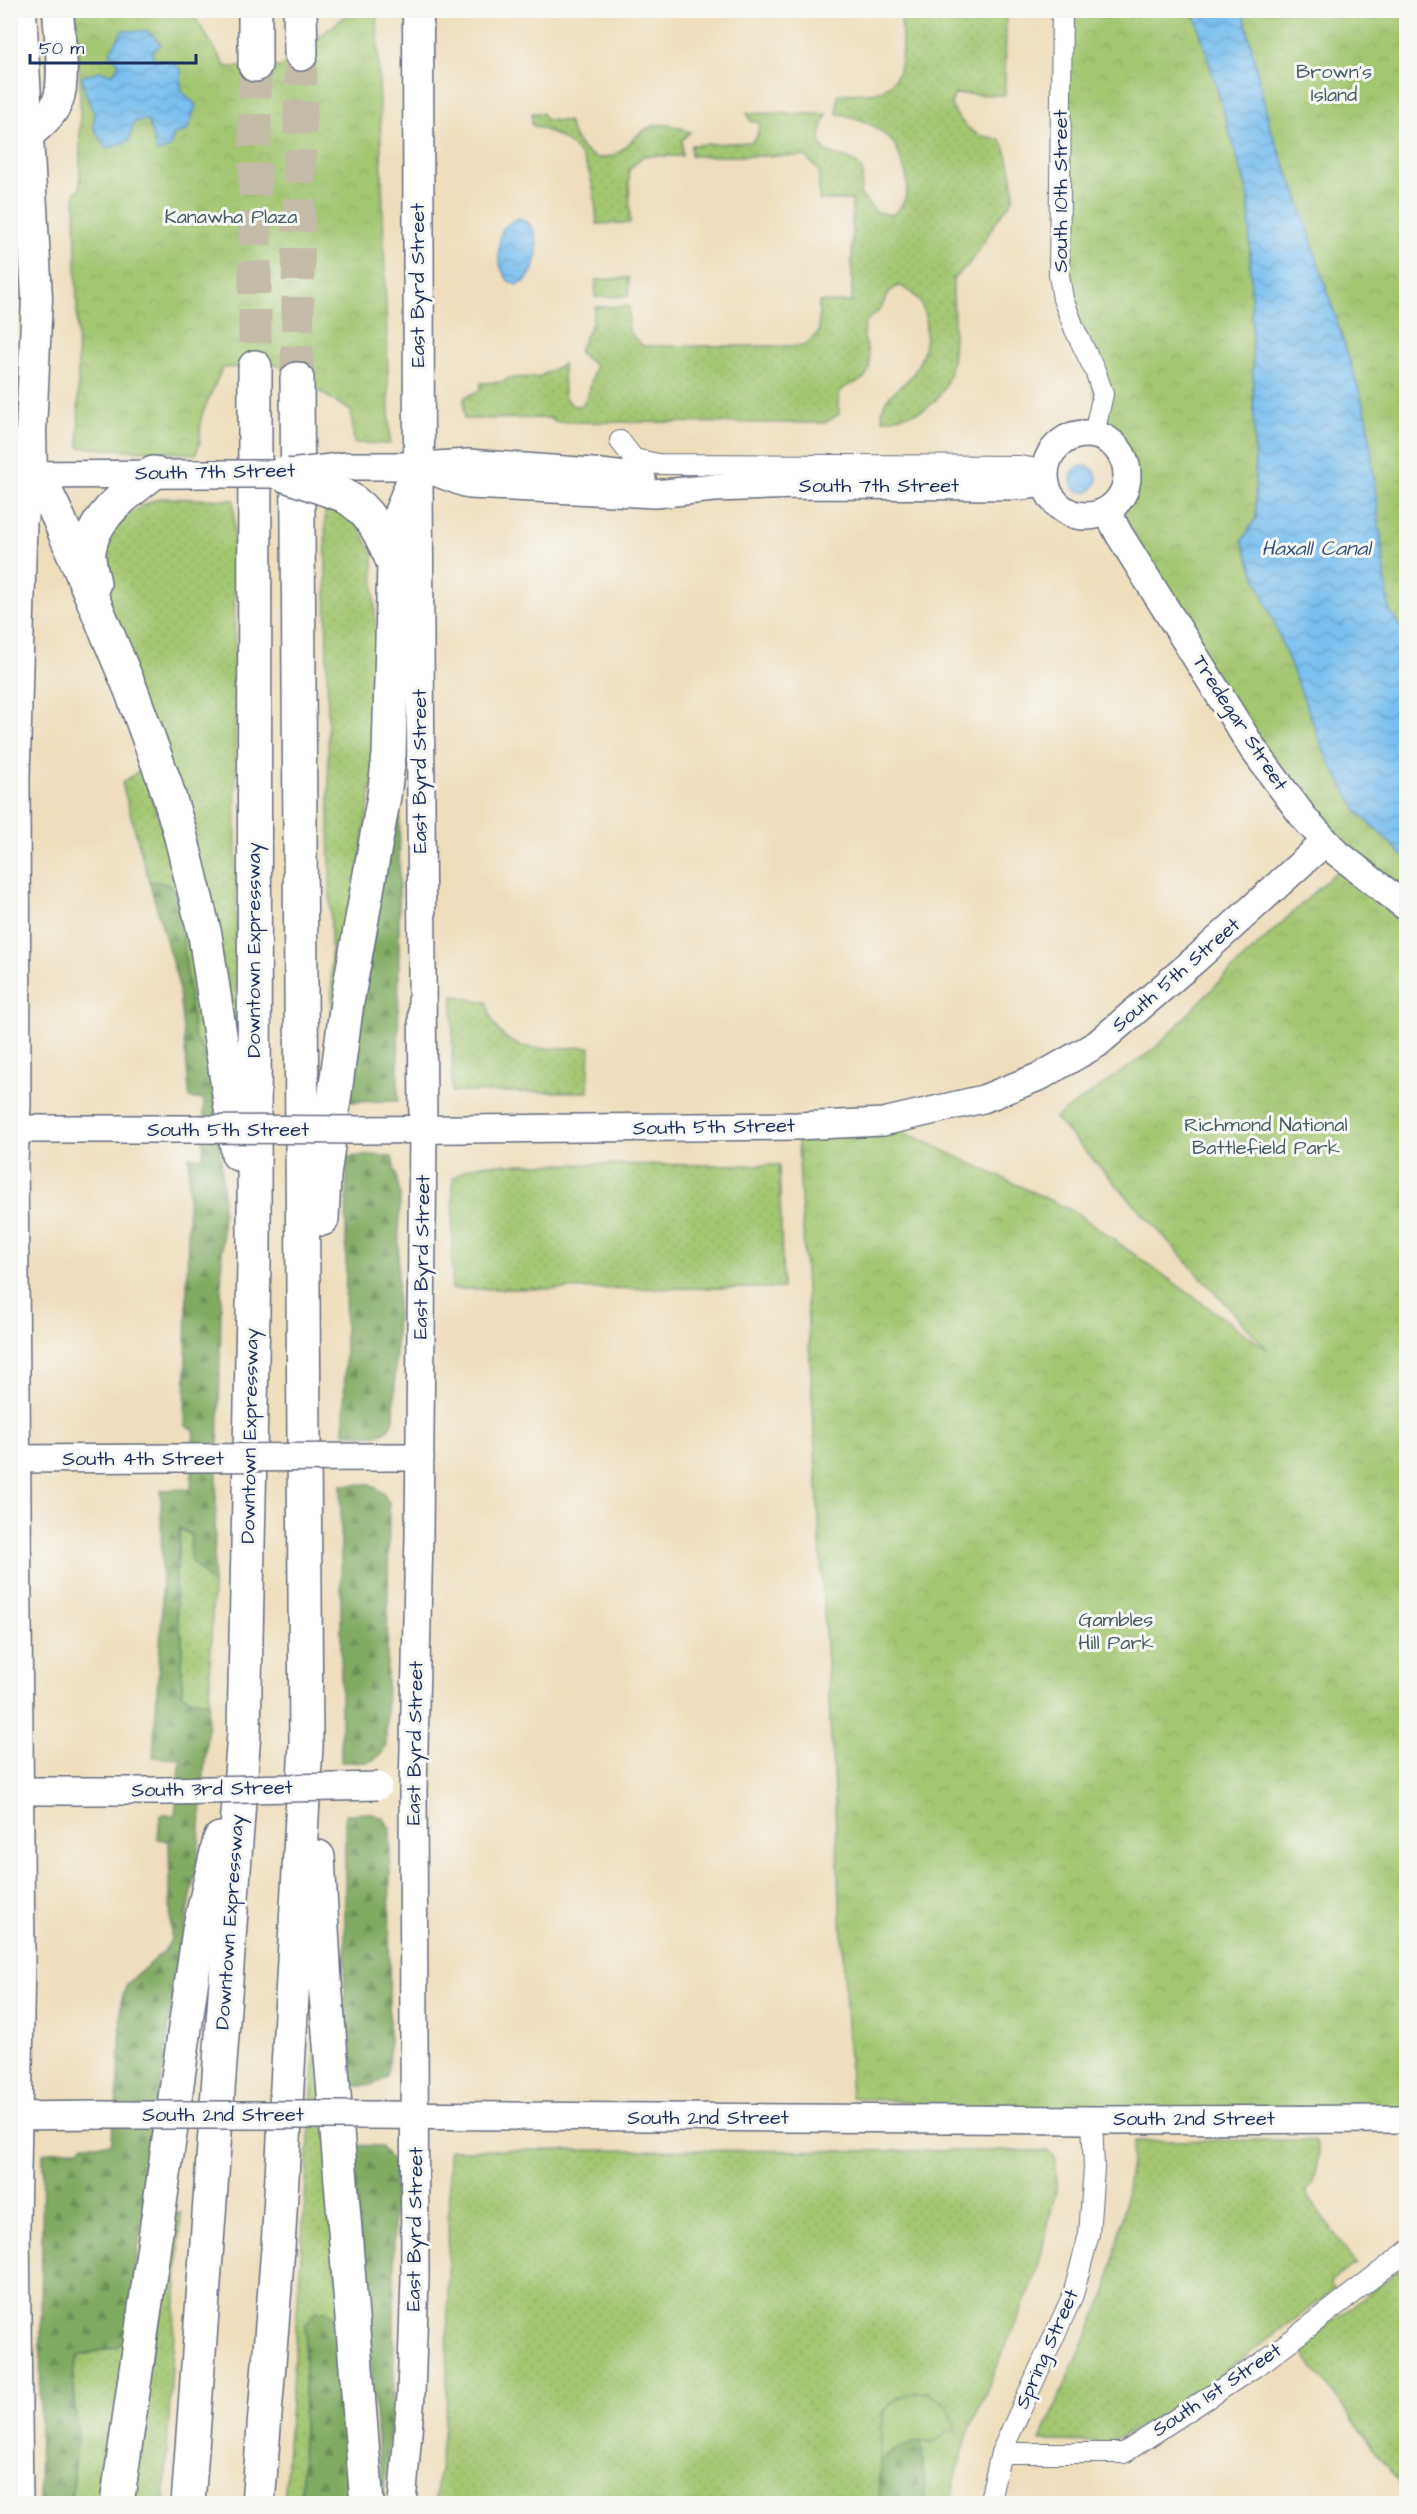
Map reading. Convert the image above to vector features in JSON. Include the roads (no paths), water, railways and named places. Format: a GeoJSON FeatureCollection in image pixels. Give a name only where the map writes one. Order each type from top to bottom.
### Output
{"type":"FeatureCollection","features":[{"type":"Feature","properties":{"kind":"highway"},"geometry":{"type":"LineString","coordinates":[[255,10],[255,65]]}},
{"type":"Feature","properties":{"kind":"highway"},"geometry":{"type":"LineString","coordinates":[[300,10],[301,54]]}},
{"type":"Feature","properties":{"kind":"highway","name":"Downtown Expressway"},"geometry":{"type":"LineString","coordinates":[[188,2504],[244,1732],[254,1265],[255,367]]}},
{"type":"Feature","properties":{"kind":"highway"},"geometry":{"type":"LineString","coordinates":[[258,2504],[278,2248],[306,1745],[297,378]]}},
{"type":"Feature","properties":{"kind":"highway"},"geometry":{"type":"LineString","coordinates":[[302,1308],[320,1262],[324,1176],[347,1002],[390,754],[394,564],[401,512],[418,466]]}},
{"type":"Feature","properties":{"kind":"highway"},"geometry":{"type":"LineString","coordinates":[[103,624],[89,562],[91,543],[96,529],[112,507],[153,473]]}},
{"type":"Feature","properties":{"kind":"highway"},"geometry":{"type":"LineString","coordinates":[[282,474],[345,480],[357,502],[375,522],[394,564]]}},
{"type":"Feature","properties":{"kind":"highway"},"geometry":{"type":"LineString","coordinates":[[21,475],[49,498],[136,701],[165,783],[205,934],[254,1265]]}},
{"type":"Feature","properties":{"kind":"highway"},"geometry":{"type":"LineString","coordinates":[[117,2504],[199,1930],[244,1732]]}},
{"type":"Feature","properties":{"kind":"highway"},"geometry":{"type":"LineString","coordinates":[[306,1745],[316,1829],[325,1982],[367,2504]]}},
{"type":"Feature","properties":{"kind":"main road"},"geometry":{"type":"LineString","coordinates":[[19,2504],[15,2447],[14,2116],[21,1961],[14,1790],[13,810],[23,522],[21,475],[31,431],[36,298],[19,136],[21,10]]}},
{"type":"Feature","properties":{"kind":"main road"},"geometry":{"type":"LineString","coordinates":[[19,136],[44,121],[58,101],[61,86],[58,10]]}},
{"type":"Feature","properties":{"kind":"main road","name":"East Byrd Street"},"geometry":{"type":"LineString","coordinates":[[402,2504],[414,2332],[416,2117],[413,1790],[420,1457],[423,1130],[418,466],[418,10]]}},
{"type":"Feature","properties":{"kind":"main road"},"geometry":{"type":"LineString","coordinates":[[418,109],[436,87],[436,26],[439,10]]}},
{"type":"Feature","properties":{"kind":"main road"},"geometry":{"type":"LineString","coordinates":[[1080,433],[1094,434],[1109,440],[1117,448],[1127,466],[1125,488],[1121,498],[1107,511],[1093,516],[1080,516],[1057,505],[1049,495],[1044,477],[1048,457],[1056,445],[1067,437],[1080,433]]}},
{"type":"Feature","properties":{"kind":"main road","name":"South 7th Street"},"geometry":{"type":"LineString","coordinates":[[345,480],[418,466],[470,485],[655,494],[714,488],[796,485],[1020,486],[1044,477]]}},
{"type":"Feature","properties":{"kind":"main road","name":"South 7th Street"},"geometry":{"type":"LineString","coordinates":[[21,475],[282,474]]}},
{"type":"Feature","properties":{"kind":"main road","name":"Tredegar Street"},"geometry":{"type":"LineString","coordinates":[[1107,511],[1253,749],[1305,819],[1325,842],[1407,907]]}},
{"type":"Feature","properties":{"kind":"main road","name":"South 5th Street"},"geometry":{"type":"LineString","coordinates":[[13,1129],[423,1130],[797,1126],[883,1122],[983,1099],[1041,1076],[1097,1044],[1196,959],[1325,842]]}},
{"type":"Feature","properties":{"kind":"main road","name":"South 4th Street"},"geometry":{"type":"LineString","coordinates":[[14,1459],[420,1457]]}},
{"type":"Feature","properties":{"kind":"main road","name":"South 3rd Street"},"geometry":{"type":"LineString","coordinates":[[14,1790],[167,1791],[378,1786],[413,1790]]}},
{"type":"Feature","properties":{"kind":"main road","name":"South 2nd Street"},"geometry":{"type":"LineString","coordinates":[[14,2116],[1407,2119]]}},
{"type":"Feature","properties":{"kind":"street","name":"South 10th Street"},"geometry":{"type":"LineString","coordinates":[[1062,10],[1059,275],[1063,298],[1103,394],[1094,434]]}},
{"type":"Feature","properties":{"kind":"street"},"geometry":{"type":"LineString","coordinates":[[620,441],[634,459],[658,464],[1020,466],[1044,477]]}},
{"type":"Feature","properties":{"kind":"street","name":"Spring Street"},"geometry":{"type":"LineString","coordinates":[[989,2504],[1001,2453],[1073,2295],[1089,2234],[1094,2168],[1092,2120]]}},
{"type":"Feature","properties":{"kind":"street","name":"South 1st Street"},"geometry":{"type":"LineString","coordinates":[[1001,2453],[1124,2453],[1264,2361],[1407,2252]]}},
{"type":"Feature","properties":{"kind":"water","name":"Haxall Canal"},"geometry":{"type":"Polygon","coordinates":[[[1194,11],[1243,11],[1270,128],[1297,196],[1367,416],[1389,610],[1406,635],[1406,858],[1358,812],[1326,756],[1242,541],[1256,518],[1249,197],[1194,11]]]}},
{"type":"Feature","properties":{"kind":"water"},"geometry":{"type":"Polygon","coordinates":[[[122,31],[148,31],[161,44],[152,52],[154,61],[170,60],[181,70],[181,91],[196,105],[187,131],[174,134],[170,148],[157,152],[148,120],[134,122],[129,141],[106,149],[93,126],[95,116],[85,92],[82,77],[99,71],[113,74],[119,63],[110,53],[122,31]]]}},
{"type":"Feature","properties":{"kind":"water"},"geometry":{"type":"Polygon","coordinates":[[[517,218],[530,225],[536,237],[537,252],[528,278],[520,284],[511,282],[502,270],[499,255],[503,228],[517,218]]]}},
{"type":"Feature","properties":{"kind":"water"},"geometry":{"type":"Polygon","coordinates":[[[1084,466],[1093,470],[1097,479],[1093,488],[1084,492],[1075,488],[1071,479],[1075,470],[1084,466]]]}},
{"type":"Feature","properties":{"kind":"tunnel"},"geometry":{"type":"LineString","coordinates":[[297,379],[301,54]]}},
{"type":"Feature","properties":{"kind":"tunnel"},"geometry":{"type":"LineString","coordinates":[[255,65],[255,367]]}},
{"type":"Feature","properties":{"kind":"park label","name":"Brown's Island"},"geometry":{"type":"Point","coordinates":[1334,84]}},
{"type":"Feature","properties":{"kind":"park label","name":"Kanawha Plaza"},"geometry":{"type":"Point","coordinates":[231,217]}},
{"type":"Feature","properties":{"kind":"park label","name":"Richmond National Battlefield Park"},"geometry":{"type":"Point","coordinates":[1266,1136]}},
{"type":"Feature","properties":{"kind":"park label","name":"Gambles Hill Park"},"geometry":{"type":"Point","coordinates":[1116,1632]}}]}
